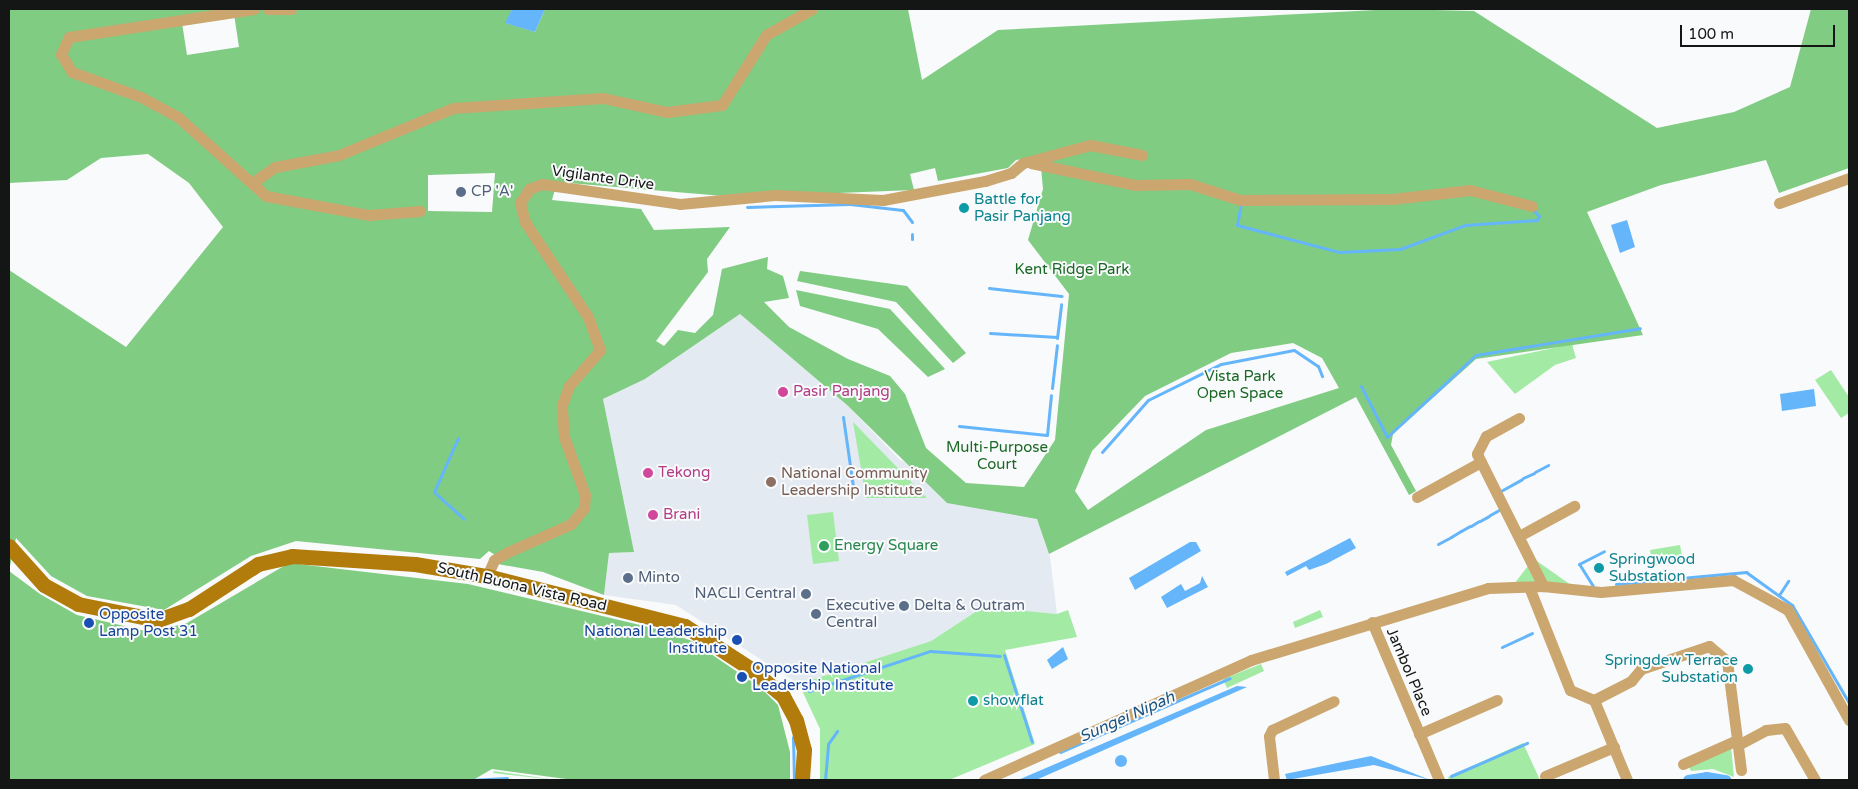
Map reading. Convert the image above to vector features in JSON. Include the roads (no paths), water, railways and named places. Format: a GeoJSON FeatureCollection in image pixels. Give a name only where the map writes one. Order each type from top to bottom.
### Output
{"type":"FeatureCollection","features":[{"type":"Feature","properties":{"kind":"street"},"geometry":{"type":"LineString","coordinates":[[254,9],[69,37],[61,49],[72,72],[141,97],[178,116],[266,196],[369,215],[420,211]]}},
{"type":"Feature","properties":{"kind":"street"},"geometry":{"type":"LineString","coordinates":[[268,9],[291,9]]}},
{"type":"Feature","properties":{"kind":"street"},"geometry":{"type":"LineString","coordinates":[[252,183],[275,167],[339,156],[453,108],[602,98],[667,112],[722,105],[766,36],[812,9]]}},
{"type":"Feature","properties":{"kind":"street"},"geometry":{"type":"LineString","coordinates":[[1029,163],[1090,145],[1142,155]]}},
{"type":"Feature","properties":{"kind":"street"},"geometry":{"type":"LineString","coordinates":[[1029,163],[1135,186],[1190,184],[1240,200],[1392,198],[1470,190],[1532,206]]}},
{"type":"Feature","properties":{"kind":"street","name":"Vigilante Drive"},"geometry":{"type":"LineString","coordinates":[[487,576],[494,560],[571,524],[584,508],[585,496],[564,437],[562,405],[569,386],[600,350],[588,317],[524,222],[520,203],[530,189],[542,184],[680,204],[775,194],[883,200],[985,181],[1029,163]]}},
{"type":"Feature","properties":{"kind":"street"},"geometry":{"type":"LineString","coordinates":[[1779,203],[1849,178]]}},
{"type":"Feature","properties":{"kind":"street"},"geometry":{"type":"LineString","coordinates":[[1519,418],[1479,444],[1481,462],[1543,586]]}},
{"type":"Feature","properties":{"kind":"street"},"geometry":{"type":"LineString","coordinates":[[1417,497],[1481,462]]}},
{"type":"Feature","properties":{"kind":"street"},"geometry":{"type":"LineString","coordinates":[[1519,536],[1574,506]]}},
{"type":"Feature","properties":{"kind":"street","name":"South Buona Vista Road"},"geometry":{"type":"LineString","coordinates":[[9,546],[44,585],[78,604],[158,620],[189,610],[258,564],[292,556],[415,564],[487,576],[685,626],[710,639],[783,696],[796,720],[804,750],[802,780]]}},
{"type":"Feature","properties":{"kind":"street"},"geometry":{"type":"LineString","coordinates":[[984,780],[1251,660],[1462,593],[1543,586],[1601,592],[1721,579],[1744,584],[1788,610],[1849,720]]}},
{"type":"Feature","properties":{"kind":"street"},"geometry":{"type":"LineString","coordinates":[[1529,587],[1570,690],[1594,700],[1628,780]]}},
{"type":"Feature","properties":{"kind":"street","name":"Jambol Place"},"geometry":{"type":"LineString","coordinates":[[1372,622],[1439,778]]}},
{"type":"Feature","properties":{"kind":"street"},"geometry":{"type":"LineString","coordinates":[[1594,700],[1631,681],[1641,669],[1709,646],[1727,662],[1741,770]]}},
{"type":"Feature","properties":{"kind":"street","name":"Jambol Place"},"geometry":{"type":"LineString","coordinates":[[1420,734],[1497,700]]}},
{"type":"Feature","properties":{"kind":"street"},"geometry":{"type":"LineString","coordinates":[[1274,780],[1269,736],[1272,730],[1334,701]]}},
{"type":"Feature","properties":{"kind":"street"},"geometry":{"type":"LineString","coordinates":[[1682,764],[1766,730],[1784,728],[1815,780]]}},
{"type":"Feature","properties":{"kind":"street"},"geometry":{"type":"LineString","coordinates":[[1545,776],[1614,747]]}},
{"type":"Feature","properties":{"kind":"water"},"geometry":{"type":"Polygon","coordinates":[[[512,9],[545,9],[535,32],[505,23],[512,9]]]}},
{"type":"Feature","properties":{"kind":"water"},"geometry":{"type":"Polygon","coordinates":[[[1627,220],[1635,247],[1620,253],[1611,225],[1627,220]]]}},
{"type":"Feature","properties":{"kind":"water"},"geometry":{"type":"Polygon","coordinates":[[[1814,389],[1816,406],[1782,411],[1780,394],[1814,389]]]}},
{"type":"Feature","properties":{"kind":"water"},"geometry":{"type":"Polygon","coordinates":[[[1350,538],[1356,548],[1326,564],[1309,570],[1306,566],[1287,576],[1285,572],[1350,538]]]}},
{"type":"Feature","properties":{"kind":"water"},"geometry":{"type":"Polygon","coordinates":[[[1190,542],[1196,542],[1201,551],[1135,590],[1129,578],[1190,542]]]}},
{"type":"Feature","properties":{"kind":"water"},"geometry":{"type":"Polygon","coordinates":[[[1202,576],[1208,587],[1167,608],[1161,597],[1181,584],[1185,591],[1200,583],[1202,576]]]}},
{"type":"Feature","properties":{"kind":"water"},"geometry":{"type":"Polygon","coordinates":[[[1063,647],[1068,659],[1052,669],[1047,660],[1063,647]]]}},
{"type":"Feature","properties":{"kind":"water"},"geometry":{"type":"Polygon","coordinates":[[[1237,686],[1247,687],[1036,780],[1018,780],[1237,686]]]}},
{"type":"Feature","properties":{"kind":"water"},"geometry":{"type":"Polygon","coordinates":[[[1119,755],[1123,755],[1127,761],[1123,767],[1119,767],[1115,763],[1115,759],[1119,755]]]}},
{"type":"Feature","properties":{"kind":"water"},"geometry":{"type":"Polygon","coordinates":[[[1371,756],[1430,780],[1374,765],[1287,780],[1285,774],[1371,756]]]}},
{"type":"Feature","properties":{"kind":"waterway"},"geometry":{"type":"LineString","coordinates":[[1241,203],[1237,225],[1339,252],[1400,249],[1465,225],[1537,220],[1539,216],[1532,209]]}},
{"type":"Feature","properties":{"kind":"waterway"},"geometry":{"type":"LineString","coordinates":[[747,207],[850,204],[903,210],[912,222]]}},
{"type":"Feature","properties":{"kind":"waterway"},"geometry":{"type":"LineString","coordinates":[[912,234],[912,239]]}},
{"type":"Feature","properties":{"kind":"waterway"},"geometry":{"type":"LineString","coordinates":[[989,288],[1062,296]]}},
{"type":"Feature","properties":{"kind":"waterway"},"geometry":{"type":"LineString","coordinates":[[1057,338],[1061,304]]}},
{"type":"Feature","properties":{"kind":"waterway"},"geometry":{"type":"LineString","coordinates":[[1361,386],[1387,437],[1476,355],[1640,328]]}},
{"type":"Feature","properties":{"kind":"waterway"},"geometry":{"type":"LineString","coordinates":[[990,333],[1057,337]]}},
{"type":"Feature","properties":{"kind":"waterway"},"geometry":{"type":"LineString","coordinates":[[1052,388],[1057,345]]}},
{"type":"Feature","properties":{"kind":"waterway"},"geometry":{"type":"LineString","coordinates":[[1102,452],[1148,400],[1221,364],[1294,350],[1318,366],[1322,376]]}},
{"type":"Feature","properties":{"kind":"waterway"},"geometry":{"type":"LineString","coordinates":[[959,426],[1047,435],[1051,395]]}},
{"type":"Feature","properties":{"kind":"waterway"},"geometry":{"type":"LineString","coordinates":[[843,417],[853,486]]}},
{"type":"Feature","properties":{"kind":"waterway"},"geometry":{"type":"LineString","coordinates":[[458,438],[434,492],[464,519]]}},
{"type":"Feature","properties":{"kind":"waterway"},"geometry":{"type":"LineString","coordinates":[[1535,472],[1548,465]]}},
{"type":"Feature","properties":{"kind":"waterway"},"geometry":{"type":"LineString","coordinates":[[1523,478],[1534,473]]}},
{"type":"Feature","properties":{"kind":"waterway"},"geometry":{"type":"LineString","coordinates":[[1499,492],[1522,479]]}},
{"type":"Feature","properties":{"kind":"waterway"},"geometry":{"type":"LineString","coordinates":[[1490,515],[1501,509]]}},
{"type":"Feature","properties":{"kind":"waterway"},"geometry":{"type":"LineString","coordinates":[[1480,521],[1489,516]]}},
{"type":"Feature","properties":{"kind":"waterway"},"geometry":{"type":"LineString","coordinates":[[1471,526],[1479,521]]}},
{"type":"Feature","properties":{"kind":"waterway"},"geometry":{"type":"LineString","coordinates":[[1461,531],[1470,526]]}},
{"type":"Feature","properties":{"kind":"waterway"},"geometry":{"type":"LineString","coordinates":[[1451,537],[1461,531]]}},
{"type":"Feature","properties":{"kind":"waterway"},"geometry":{"type":"LineString","coordinates":[[1438,544],[1451,537]]}},
{"type":"Feature","properties":{"kind":"waterway"},"geometry":{"type":"LineString","coordinates":[[1593,586],[1579,564],[1604,551]]}},
{"type":"Feature","properties":{"kind":"waterway"},"geometry":{"type":"LineString","coordinates":[[1616,584],[1746,572],[1792,605],[1849,703]]}},
{"type":"Feature","properties":{"kind":"waterway"},"geometry":{"type":"LineString","coordinates":[[1779,595],[1788,581]]}},
{"type":"Feature","properties":{"kind":"waterway"},"geometry":{"type":"LineString","coordinates":[[1502,647],[1532,633]]}},
{"type":"Feature","properties":{"kind":"waterway"},"geometry":{"type":"LineString","coordinates":[[809,691],[930,651],[1000,656]]}},
{"type":"Feature","properties":{"kind":"waterway"},"geometry":{"type":"LineString","coordinates":[[1004,655],[1032,742]]}},
{"type":"Feature","properties":{"kind":"waterway"},"geometry":{"type":"LineString","coordinates":[[1060,752],[1230,678]]}},
{"type":"Feature","properties":{"kind":"waterway"},"geometry":{"type":"LineString","coordinates":[[825,780],[828,744],[837,731]]}},
{"type":"Feature","properties":{"kind":"waterway"},"geometry":{"type":"LineString","coordinates":[[793,737],[794,780]]}},
{"type":"Feature","properties":{"kind":"waterway"},"geometry":{"type":"LineString","coordinates":[[1451,776],[1527,743]]}},
{"type":"Feature","properties":{"kind":"waterway","name":"Sungei Nipah"},"geometry":{"type":"LineString","coordinates":[[1688,780],[1706,777],[1726,780]]}},
{"type":"Feature","properties":{"kind":"waterway","name":"Sungei Nipah"},"geometry":{"type":"LineString","coordinates":[[470,780],[507,778]]}},
{"type":"Feature","properties":{"kind":"place","name":"CP 'A'"},"geometry":{"type":"Point","coordinates":[461,192]}},
{"type":"Feature","properties":{"kind":"place","name":"Battle for Pasir Panjang"},"geometry":{"type":"Point","coordinates":[964,208]}},
{"type":"Feature","properties":{"kind":"place","name":"Pasir Panjang"},"geometry":{"type":"Point","coordinates":[783,392]}},
{"type":"Feature","properties":{"kind":"place","name":"Tekong"},"geometry":{"type":"Point","coordinates":[648,473]}},
{"type":"Feature","properties":{"kind":"place","name":"National Community Leadership Institute"},"geometry":{"type":"Point","coordinates":[771,482]}},
{"type":"Feature","properties":{"kind":"place","name":"Brani"},"geometry":{"type":"Point","coordinates":[653,515]}},
{"type":"Feature","properties":{"kind":"place","name":"Energy Square"},"geometry":{"type":"Point","coordinates":[824,546]}},
{"type":"Feature","properties":{"kind":"place","name":"Springwood Substation"},"geometry":{"type":"Point","coordinates":[1599,568]}},
{"type":"Feature","properties":{"kind":"place","name":"Minto"},"geometry":{"type":"Point","coordinates":[628,578]}},
{"type":"Feature","properties":{"kind":"place","name":"NACLI Central"},"geometry":{"type":"Point","coordinates":[806,594]}},
{"type":"Feature","properties":{"kind":"place","name":"Delta & Outram"},"geometry":{"type":"Point","coordinates":[904,606]}},
{"type":"Feature","properties":{"kind":"place","name":"Executive Central"},"geometry":{"type":"Point","coordinates":[816,614]}},
{"type":"Feature","properties":{"kind":"place","name":"Opposite Lamp Post 31"},"geometry":{"type":"Point","coordinates":[89,623]}},
{"type":"Feature","properties":{"kind":"place","name":"National Leadership Institute"},"geometry":{"type":"Point","coordinates":[737,640]}},
{"type":"Feature","properties":{"kind":"place","name":"Springdew Terrace Substation"},"geometry":{"type":"Point","coordinates":[1748,669]}},
{"type":"Feature","properties":{"kind":"place","name":"Opposite National Leadership Institute"},"geometry":{"type":"Point","coordinates":[742,677]}},
{"type":"Feature","properties":{"kind":"place","name":"showflat"},"geometry":{"type":"Point","coordinates":[973,701]}},
{"type":"Feature","properties":{"kind":"park label","name":"Kent Ridge Park"},"geometry":{"type":"Point","coordinates":[1072,270]}},
{"type":"Feature","properties":{"kind":"park label","name":"Vista Park Open Space"},"geometry":{"type":"Point","coordinates":[1240,384]}},
{"type":"Feature","properties":{"kind":"park label","name":"Multi-Purpose Court"},"geometry":{"type":"Point","coordinates":[997,456]}}]}
